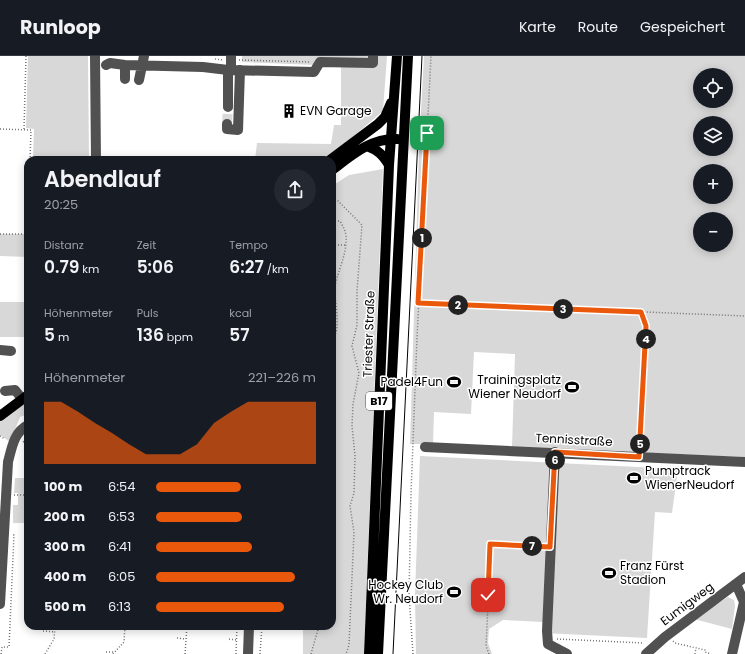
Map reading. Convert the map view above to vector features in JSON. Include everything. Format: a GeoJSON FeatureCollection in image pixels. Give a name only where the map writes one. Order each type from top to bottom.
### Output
{"type":"FeatureCollection","features":[{"type":"Feature","properties":{"kind":"main road","name":"Triester Straße"},"geometry":{"type":"LineString","coordinates":[[374,636],[389,165],[397,56]]}},
{"type":"Feature","properties":{"kind":"main road","name":"Triester Straße"},"geometry":{"type":"LineString","coordinates":[[374,636],[408,56]]}},
{"type":"Feature","properties":{"kind":"main road"},"geometry":{"type":"LineString","coordinates":[[335,156],[385,117],[393,98]]}},
{"type":"Feature","properties":{"kind":"main road"},"geometry":{"type":"LineString","coordinates":[[369,131],[403,138]]}},
{"type":"Feature","properties":{"kind":"main road"},"geometry":{"type":"LineString","coordinates":[[336,167],[367,146],[391,135]]}},
{"type":"Feature","properties":{"kind":"main road"},"geometry":{"type":"LineString","coordinates":[[367,146],[382,154],[389,165]]}},
{"type":"Feature","properties":{"kind":"main road"},"geometry":{"type":"LineString","coordinates":[[0,416],[24,398]]}},
{"type":"Feature","properties":{"kind":"main road","name":"B17"},"geometry":{"type":"LineString","coordinates":[[369,654],[374,636]]}},
{"type":"Feature","properties":{"kind":"main road","name":"B17"},"geometry":{"type":"LineString","coordinates":[[374,636],[378,654]]}},
{"type":"Feature","properties":{"kind":"street"},"geometry":{"type":"LineString","coordinates":[[227,124],[227,129],[238,130],[231,56]]}},
{"type":"Feature","properties":{"kind":"street"},"geometry":{"type":"LineString","coordinates":[[96,156],[95,60],[106,65],[110,63],[125,65],[143,61],[233,70],[314,72],[320,62],[372,63],[373,56]]}},
{"type":"Feature","properties":{"kind":"street"},"geometry":{"type":"LineString","coordinates":[[139,80],[143,61]]}},
{"type":"Feature","properties":{"kind":"street"},"geometry":{"type":"LineString","coordinates":[[125,65],[125,80]]}},
{"type":"Feature","properties":{"kind":"street"},"geometry":{"type":"LineString","coordinates":[[228,107],[233,70]]}},
{"type":"Feature","properties":{"kind":"street"},"geometry":{"type":"LineString","coordinates":[[0,350],[11,351]]}},
{"type":"Feature","properties":{"kind":"street"},"geometry":{"type":"LineString","coordinates":[[5,391],[15,390],[24,396]]}},
{"type":"Feature","properties":{"kind":"street"},"geometry":{"type":"LineString","coordinates":[[0,604],[8,462],[12,444],[18,432],[24,428]]}},
{"type":"Feature","properties":{"kind":"street","name":"Tennisstraße"},"geometry":{"type":"LineString","coordinates":[[425,447],[745,462]]}},
{"type":"Feature","properties":{"kind":"street"},"geometry":{"type":"LineString","coordinates":[[555,452],[547,638],[548,644],[567,654]]}},
{"type":"Feature","properties":{"kind":"street","name":"Eumigweg"},"geometry":{"type":"LineString","coordinates":[[646,654],[668,635],[745,577]]}},
{"type":"Feature","properties":{"kind":"street"},"geometry":{"type":"LineString","coordinates":[[732,654],[733,632],[744,602],[736,584]]}},
{"type":"Feature","properties":{"kind":"street"},"geometry":{"type":"LineString","coordinates":[[248,654],[250,630]]}},
{"type":"Feature","properties":{"kind":"path"},"geometry":{"type":"LineString","coordinates":[[24,129],[26,56]]}},
{"type":"Feature","properties":{"kind":"path"},"geometry":{"type":"LineString","coordinates":[[413,654],[409,587],[418,303],[431,56]]}},
{"type":"Feature","properties":{"kind":"path"},"geometry":{"type":"LineString","coordinates":[[0,129],[31,130],[30,156]]}},
{"type":"Feature","properties":{"kind":"path"},"geometry":{"type":"LineString","coordinates":[[336,200],[362,225],[357,292],[357,325],[352,346],[359,372],[352,419],[355,456],[354,493],[350,506],[354,532],[349,645],[346,654]]}},
{"type":"Feature","properties":{"kind":"path"},"geometry":{"type":"LineString","coordinates":[[336,222],[340,221],[345,229],[346,245],[336,282]]}},
{"type":"Feature","properties":{"kind":"path"},"geometry":{"type":"LineString","coordinates":[[0,234],[24,234]]}},
{"type":"Feature","properties":{"kind":"path"},"geometry":{"type":"LineString","coordinates":[[338,245],[346,245]]}},
{"type":"Feature","properties":{"kind":"path"},"geometry":{"type":"LineString","coordinates":[[336,298],[336,323]]}},
{"type":"Feature","properties":{"kind":"path"},"geometry":{"type":"LineString","coordinates":[[418,303],[745,316]]}},
{"type":"Feature","properties":{"kind":"path"},"geometry":{"type":"LineString","coordinates":[[639,457],[646,326],[641,312]]}},
{"type":"Feature","properties":{"kind":"path"},"geometry":{"type":"LineString","coordinates":[[6,494],[24,495]]}},
{"type":"Feature","properties":{"kind":"path"},"geometry":{"type":"LineString","coordinates":[[489,654],[486,646],[490,544],[550,547]]}},
{"type":"Feature","properties":{"kind":"path"},"geometry":{"type":"LineString","coordinates":[[106,652],[113,653],[124,642],[125,630]]}},
{"type":"Feature","properties":{"kind":"path"},"geometry":{"type":"LineString","coordinates":[[185,654],[187,630]]}},
{"type":"Feature","properties":{"kind":"path"},"geometry":{"type":"LineString","coordinates":[[236,654],[237,630]]}},
{"type":"Feature","properties":{"kind":"path"},"geometry":{"type":"LineString","coordinates":[[260,654],[262,630]]}},
{"type":"Feature","properties":{"kind":"path"},"geometry":{"type":"LineString","coordinates":[[311,654],[318,630]]}},
{"type":"Feature","properties":{"kind":"path"},"geometry":{"type":"LineString","coordinates":[[42,631],[55,632],[54,639],[45,654]]}},
{"type":"Feature","properties":{"kind":"path"},"geometry":{"type":"LineString","coordinates":[[668,635],[675,643],[705,649],[705,652],[711,654]]}},
{"type":"Feature","properties":{"kind":"path"},"geometry":{"type":"LineString","coordinates":[[177,638],[186,639]]}},
{"type":"Feature","properties":{"kind":"path"},"geometry":{"type":"LineString","coordinates":[[547,638],[643,644]]}},
{"type":"Feature","properties":{"kind":"path"},"geometry":{"type":"LineString","coordinates":[[229,639],[236,640]]}},
{"type":"Feature","properties":{"kind":"path"},"geometry":{"type":"LineString","coordinates":[[695,654],[696,648]]}},
{"type":"Feature","properties":{"kind":"shaded area"},"geometry":{"type":"Polygon","coordinates":[[[28,56],[88,56],[89,156],[33,156],[34,129],[26,128],[28,56]]]}},
{"type":"Feature","properties":{"kind":"shaded area"},"geometry":{"type":"Polygon","coordinates":[[[242,56],[387,56],[383,111],[331,156],[255,156],[257,143],[331,144],[334,125],[341,125],[341,66],[242,62],[242,56]]]}},
{"type":"Feature","properties":{"kind":"shaded area"},"geometry":{"type":"Polygon","coordinates":[[[424,56],[745,56],[745,457],[512,447],[515,354],[474,352],[471,414],[434,412],[433,444],[410,444],[419,149],[424,56]]]}},
{"type":"Feature","properties":{"kind":"shaded area"},"geometry":{"type":"Polygon","coordinates":[[[383,169],[364,654],[303,654],[303,630],[336,630],[336,183],[349,175],[383,169]]]}},
{"type":"Feature","properties":{"kind":"shaded area"},"geometry":{"type":"Polygon","coordinates":[[[0,234],[24,234],[24,257],[0,256],[0,234]]]}},
{"type":"Feature","properties":{"kind":"shaded area"},"geometry":{"type":"Polygon","coordinates":[[[0,302],[24,302],[24,337],[0,337],[0,302]]]}},
{"type":"Feature","properties":{"kind":"shaded area"},"geometry":{"type":"Polygon","coordinates":[[[24,403],[24,416],[20,417],[10,442],[0,435],[0,421],[24,403]]]}},
{"type":"Feature","properties":{"kind":"shaded area"},"geometry":{"type":"Polygon","coordinates":[[[420,456],[678,469],[672,513],[655,512],[647,638],[543,633],[543,622],[503,620],[489,629],[488,643],[492,654],[416,654],[415,594],[420,456]]]}},
{"type":"Feature","properties":{"kind":"shaded area"},"geometry":{"type":"Polygon","coordinates":[[[15,478],[24,478],[24,523],[13,523],[13,505],[18,505],[18,493],[14,493],[15,478]]]}},
{"type":"Feature","properties":{"kind":"shaded area"},"geometry":{"type":"Polygon","coordinates":[[[728,597],[734,600],[735,606],[732,629],[694,619],[728,597]]]}},
{"type":"Feature","properties":{"kind":"tunnel"},"geometry":{"type":"LineString","coordinates":[[227,124],[228,107]]}},
{"type":"Feature","properties":{"kind":"tram line"},"geometry":{"type":"LineString","coordinates":[[393,654],[422,56]]}},
{"type":"Feature","properties":{"kind":"place","name":"EVN Garage"},"geometry":{"type":"Point","coordinates":[289,111]}},
{"type":"Feature","properties":{"kind":"place","name":"Padel4Fun"},"geometry":{"type":"Point","coordinates":[454,382]}},
{"type":"Feature","properties":{"kind":"place","name":"Trainingsplatz Wiener Neudorf"},"geometry":{"type":"Point","coordinates":[572,387]}},
{"type":"Feature","properties":{"kind":"place","name":"Pumptrack WienerNeudorf"},"geometry":{"type":"Point","coordinates":[634,478]}},
{"type":"Feature","properties":{"kind":"place","name":"Franz Fürst Stadion"},"geometry":{"type":"Point","coordinates":[609,573]}},
{"type":"Feature","properties":{"kind":"place","name":"Hockey Club Wr. Neudorf"},"geometry":{"type":"Point","coordinates":[454,592]}},
{"type":"Feature","properties":{"kind":"route"},"geometry":{"type":"LineString","coordinates":[[427,133],[418,303],[641,312],[646,326],[639,457],[555,452],[550,547],[490,544],[488,595]]}}]}
